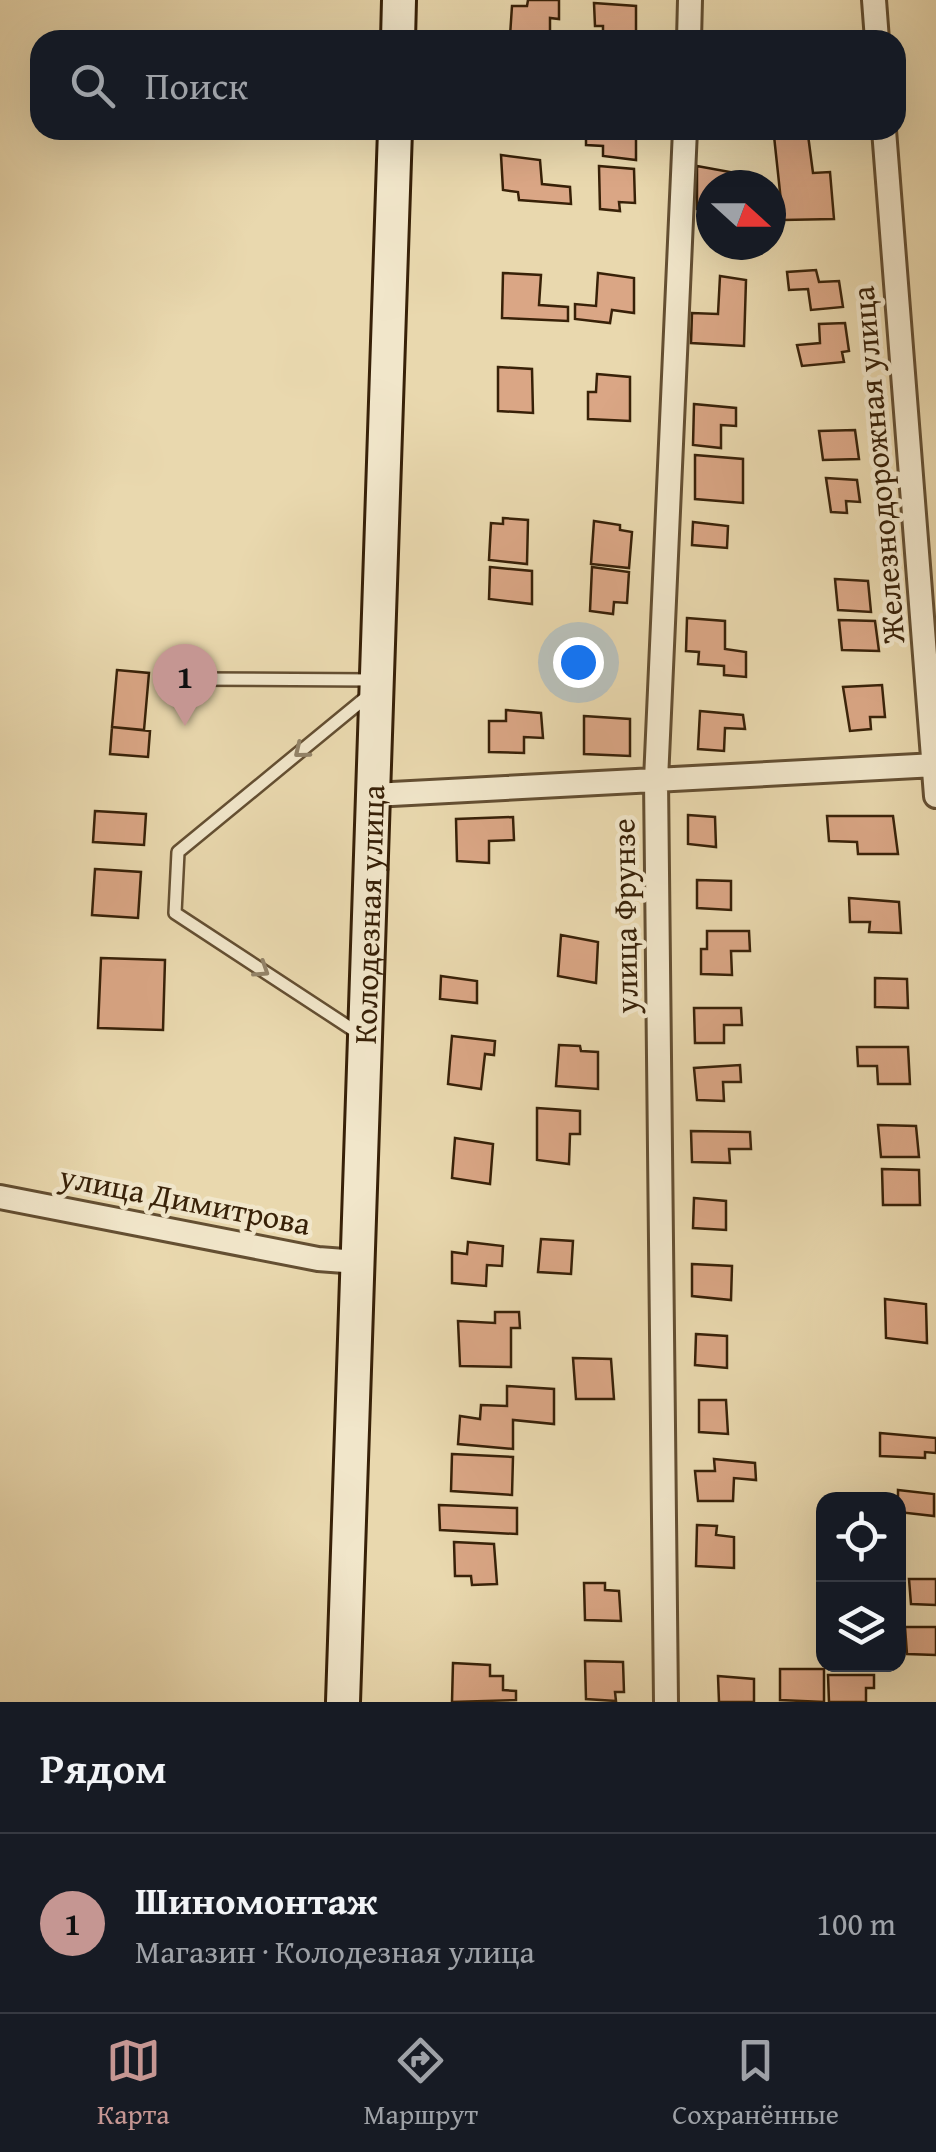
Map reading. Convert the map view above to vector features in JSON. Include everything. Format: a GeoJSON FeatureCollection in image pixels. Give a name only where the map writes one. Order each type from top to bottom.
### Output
{"type":"FeatureCollection","features":[{"type":"Feature","properties":{"kind":"main road"},"geometry":{"type":"LineString","coordinates":[[398,30],[399,0]]}},
{"type":"Feature","properties":{"kind":"main road","name":"Колодезная улица"},"geometry":{"type":"LineString","coordinates":[[344,1702],[395,140]]}},
{"type":"Feature","properties":{"kind":"street"},"geometry":{"type":"LineString","coordinates":[[688,30],[690,0]]}},
{"type":"Feature","properties":{"kind":"street"},"geometry":{"type":"LineString","coordinates":[[874,0],[876,30]]}},
{"type":"Feature","properties":{"kind":"street","name":"улица Фрунзе"},"geometry":{"type":"LineString","coordinates":[[666,1702],[656,780],[684,140]]}},
{"type":"Feature","properties":{"kind":"street","name":"Железнодорожная улица"},"geometry":{"type":"LineString","coordinates":[[885,140],[936,796]]}},
{"type":"Feature","properties":{"kind":"street"},"geometry":{"type":"LineString","coordinates":[[373,795],[935,766]]}},
{"type":"Feature","properties":{"kind":"street","name":"улица Димитрова"},"geometry":{"type":"LineString","coordinates":[[0,1198],[318,1259],[358,1262]]}},
{"type":"Feature","properties":{"kind":"lane"},"geometry":{"type":"LineString","coordinates":[[191,680],[377,684]]}},
{"type":"Feature","properties":{"kind":"lane"},"geometry":{"type":"LineString","coordinates":[[366,1038],[175,913],[178,852],[377,684]]}},
{"type":"Feature","properties":{"kind":"building"},"geometry":{"type":"Polygon","coordinates":[[[528,0],[559,0],[559,19],[550,18],[550,30],[510,30],[512,6],[527,6],[528,0]]]}},
{"type":"Feature","properties":{"kind":"building"},"geometry":{"type":"Polygon","coordinates":[[[594,3],[636,6],[636,30],[603,30],[603,26],[595,26],[594,3]]]}},
{"type":"Feature","properties":{"kind":"building"},"geometry":{"type":"Polygon","coordinates":[[[586,140],[636,140],[636,160],[603,156],[603,146],[586,145],[586,140]]]}},
{"type":"Feature","properties":{"kind":"building"},"geometry":{"type":"Polygon","coordinates":[[[774,140],[809,140],[813,173],[830,172],[834,219],[786,220],[786,170],[778,170],[774,140]]]}},
{"type":"Feature","properties":{"kind":"building"},"geometry":{"type":"Polygon","coordinates":[[[501,155],[540,160],[542,184],[570,187],[571,204],[519,200],[518,192],[503,190],[501,155]]]}},
{"type":"Feature","properties":{"kind":"building"},"geometry":{"type":"Polygon","coordinates":[[[599,166],[634,169],[635,203],[619,202],[620,211],[600,209],[599,166]]]}},
{"type":"Feature","properties":{"kind":"building"},"geometry":{"type":"Polygon","coordinates":[[[816,270],[819,282],[839,281],[843,307],[811,310],[808,289],[789,290],[787,272],[816,270]]]}},
{"type":"Feature","properties":{"kind":"building"},"geometry":{"type":"Polygon","coordinates":[[[503,273],[541,275],[539,305],[568,307],[568,321],[502,318],[503,273]]]}},
{"type":"Feature","properties":{"kind":"building"},"geometry":{"type":"Polygon","coordinates":[[[598,273],[634,278],[634,313],[612,310],[610,323],[575,319],[575,304],[596,306],[598,273]]]}},
{"type":"Feature","properties":{"kind":"building"},"geometry":{"type":"Polygon","coordinates":[[[720,276],[746,280],[744,346],[691,343],[692,313],[718,314],[720,276]]]}},
{"type":"Feature","properties":{"kind":"building"},"geometry":{"type":"Polygon","coordinates":[[[845,323],[849,351],[842,352],[844,362],[802,366],[797,345],[820,343],[819,324],[845,323]]]}},
{"type":"Feature","properties":{"kind":"building"},"geometry":{"type":"Polygon","coordinates":[[[498,367],[532,369],[533,413],[498,411],[498,367]]]}},
{"type":"Feature","properties":{"kind":"building"},"geometry":{"type":"Polygon","coordinates":[[[597,374],[630,377],[630,421],[588,419],[588,392],[596,392],[597,374]]]}},
{"type":"Feature","properties":{"kind":"building"},"geometry":{"type":"Polygon","coordinates":[[[694,404],[736,408],[736,426],[721,425],[721,448],[693,445],[694,404]]]}},
{"type":"Feature","properties":{"kind":"building"},"geometry":{"type":"Polygon","coordinates":[[[855,430],[859,459],[823,460],[819,431],[855,430]]]}},
{"type":"Feature","properties":{"kind":"building"},"geometry":{"type":"Polygon","coordinates":[[[695,455],[743,459],[743,503],[695,499],[695,455]]]}},
{"type":"Feature","properties":{"kind":"building"},"geometry":{"type":"Polygon","coordinates":[[[826,478],[857,480],[860,502],[846,501],[847,513],[831,512],[826,478]]]}},
{"type":"Feature","properties":{"kind":"building"},"geometry":{"type":"Polygon","coordinates":[[[503,518],[528,520],[527,564],[489,560],[491,523],[503,524],[503,518]]]}},
{"type":"Feature","properties":{"kind":"building"},"geometry":{"type":"Polygon","coordinates":[[[594,521],[620,525],[620,530],[632,532],[629,568],[591,564],[594,521]]]}},
{"type":"Feature","properties":{"kind":"building"},"geometry":{"type":"Polygon","coordinates":[[[693,522],[728,526],[727,548],[692,545],[693,522]]]}},
{"type":"Feature","properties":{"kind":"building"},"geometry":{"type":"Polygon","coordinates":[[[490,567],[532,571],[532,604],[489,599],[490,567]]]}},
{"type":"Feature","properties":{"kind":"building"},"geometry":{"type":"Polygon","coordinates":[[[592,567],[629,572],[627,603],[614,602],[613,614],[590,611],[592,567]]]}},
{"type":"Feature","properties":{"kind":"building"},"geometry":{"type":"Polygon","coordinates":[[[835,579],[868,581],[871,612],[838,610],[835,579]]]}},
{"type":"Feature","properties":{"kind":"building"},"geometry":{"type":"Polygon","coordinates":[[[687,618],[725,621],[725,649],[746,652],[746,677],[724,675],[724,666],[698,664],[699,652],[686,651],[687,618]]]}},
{"type":"Feature","properties":{"kind":"building"},"geometry":{"type":"Polygon","coordinates":[[[839,620],[875,621],[879,651],[842,650],[839,620]]]}},
{"type":"Feature","properties":{"kind":"building"},"geometry":{"type":"Polygon","coordinates":[[[117,670],[149,673],[144,730],[112,727],[117,670]]]}},
{"type":"Feature","properties":{"kind":"building"},"geometry":{"type":"Polygon","coordinates":[[[882,685],[885,717],[870,717],[871,729],[850,731],[843,687],[882,685]]]}},
{"type":"Feature","properties":{"kind":"building"},"geometry":{"type":"Polygon","coordinates":[[[506,710],[541,713],[543,738],[524,737],[524,753],[489,752],[489,721],[506,721],[506,710]]]}},
{"type":"Feature","properties":{"kind":"building"},"geometry":{"type":"Polygon","coordinates":[[[700,711],[743,715],[745,729],[725,728],[724,751],[698,749],[700,711]]]}},
{"type":"Feature","properties":{"kind":"building"},"geometry":{"type":"Polygon","coordinates":[[[584,716],[630,719],[630,756],[584,754],[584,716]]]}},
{"type":"Feature","properties":{"kind":"building"},"geometry":{"type":"Polygon","coordinates":[[[112,727],[150,731],[148,757],[110,754],[112,727]]]}},
{"type":"Feature","properties":{"kind":"building"},"geometry":{"type":"Polygon","coordinates":[[[95,811],[146,814],[144,845],[93,842],[95,811]]]}},
{"type":"Feature","properties":{"kind":"building"},"geometry":{"type":"Polygon","coordinates":[[[688,815],[715,817],[716,847],[688,844],[688,815]]]}},
{"type":"Feature","properties":{"kind":"building"},"geometry":{"type":"Polygon","coordinates":[[[827,816],[893,816],[898,854],[858,854],[857,842],[829,841],[827,816]]]}},
{"type":"Feature","properties":{"kind":"building"},"geometry":{"type":"Polygon","coordinates":[[[513,817],[514,840],[489,841],[489,863],[457,861],[456,819],[513,817]]]}},
{"type":"Feature","properties":{"kind":"building"},"geometry":{"type":"Polygon","coordinates":[[[95,869],[141,872],[138,918],[92,915],[95,869]]]}},
{"type":"Feature","properties":{"kind":"building"},"geometry":{"type":"Polygon","coordinates":[[[697,880],[731,881],[731,910],[697,908],[697,880]]]}},
{"type":"Feature","properties":{"kind":"building"},"geometry":{"type":"Polygon","coordinates":[[[849,898],[899,902],[901,933],[869,932],[870,922],[850,922],[849,898]]]}},
{"type":"Feature","properties":{"kind":"building"},"geometry":{"type":"Polygon","coordinates":[[[707,931],[749,931],[750,951],[731,951],[732,975],[701,974],[701,949],[707,949],[707,931]]]}},
{"type":"Feature","properties":{"kind":"building"},"geometry":{"type":"Polygon","coordinates":[[[561,935],[598,942],[596,983],[558,976],[561,935]]]}},
{"type":"Feature","properties":{"kind":"building"},"geometry":{"type":"Polygon","coordinates":[[[101,958],[165,960],[163,1030],[98,1028],[101,958]]]}},
{"type":"Feature","properties":{"kind":"building"},"geometry":{"type":"Polygon","coordinates":[[[441,976],[477,981],[477,1003],[440,999],[441,976]]]}},
{"type":"Feature","properties":{"kind":"building"},"geometry":{"type":"Polygon","coordinates":[[[875,978],[907,979],[908,1008],[875,1007],[875,978]]]}},
{"type":"Feature","properties":{"kind":"building"},"geometry":{"type":"Polygon","coordinates":[[[694,1008],[741,1008],[742,1025],[724,1025],[724,1043],[695,1043],[694,1008]]]}},
{"type":"Feature","properties":{"kind":"building"},"geometry":{"type":"Polygon","coordinates":[[[452,1036],[495,1041],[494,1055],[485,1054],[481,1089],[448,1084],[452,1036]]]}},
{"type":"Feature","properties":{"kind":"building"},"geometry":{"type":"Polygon","coordinates":[[[559,1045],[598,1052],[598,1089],[556,1086],[559,1045]]]}},
{"type":"Feature","properties":{"kind":"building"},"geometry":{"type":"Polygon","coordinates":[[[857,1047],[908,1047],[910,1084],[878,1084],[877,1066],[858,1066],[857,1047]]]}},
{"type":"Feature","properties":{"kind":"building"},"geometry":{"type":"Polygon","coordinates":[[[740,1065],[741,1082],[723,1082],[724,1101],[697,1100],[694,1068],[740,1065]]]}},
{"type":"Feature","properties":{"kind":"building"},"geometry":{"type":"Polygon","coordinates":[[[537,1108],[580,1111],[580,1134],[570,1134],[569,1164],[537,1160],[537,1108]]]}},
{"type":"Feature","properties":{"kind":"building"},"geometry":{"type":"Polygon","coordinates":[[[878,1125],[916,1126],[919,1157],[881,1157],[878,1125]]]}},
{"type":"Feature","properties":{"kind":"building"},"geometry":{"type":"Polygon","coordinates":[[[691,1131],[750,1132],[751,1149],[729,1149],[730,1163],[692,1162],[691,1131]]]}},
{"type":"Feature","properties":{"kind":"building"},"geometry":{"type":"Polygon","coordinates":[[[455,1138],[493,1144],[490,1184],[452,1178],[455,1138]]]}},
{"type":"Feature","properties":{"kind":"building"},"geometry":{"type":"Polygon","coordinates":[[[882,1169],[919,1170],[920,1205],[883,1205],[882,1169]]]}},
{"type":"Feature","properties":{"kind":"building"},"geometry":{"type":"Polygon","coordinates":[[[694,1198],[726,1201],[726,1230],[693,1228],[694,1198]]]}},
{"type":"Feature","properties":{"kind":"building"},"geometry":{"type":"Polygon","coordinates":[[[541,1239],[573,1241],[571,1274],[538,1272],[541,1239]]]}},
{"type":"Feature","properties":{"kind":"building"},"geometry":{"type":"Polygon","coordinates":[[[468,1242],[503,1246],[502,1266],[487,1265],[486,1286],[452,1283],[452,1252],[467,1254],[468,1242]]]}},
{"type":"Feature","properties":{"kind":"building"},"geometry":{"type":"Polygon","coordinates":[[[692,1264],[732,1266],[731,1300],[692,1296],[692,1264]]]}},
{"type":"Feature","properties":{"kind":"building"},"geometry":{"type":"Polygon","coordinates":[[[885,1299],[926,1304],[927,1343],[886,1338],[885,1299]]]}},
{"type":"Feature","properties":{"kind":"building"},"geometry":{"type":"Polygon","coordinates":[[[495,1312],[519,1312],[520,1328],[511,1328],[511,1367],[460,1366],[458,1321],[495,1323],[495,1312]]]}},
{"type":"Feature","properties":{"kind":"building"},"geometry":{"type":"Polygon","coordinates":[[[696,1334],[727,1336],[727,1368],[695,1365],[696,1334]]]}},
{"type":"Feature","properties":{"kind":"building"},"geometry":{"type":"Polygon","coordinates":[[[573,1358],[611,1359],[614,1399],[576,1399],[573,1358]]]}},
{"type":"Feature","properties":{"kind":"building"},"geometry":{"type":"Polygon","coordinates":[[[507,1386],[554,1389],[554,1424],[513,1420],[513,1449],[458,1444],[460,1416],[480,1419],[481,1405],[507,1406],[507,1386]]]}},
{"type":"Feature","properties":{"kind":"building"},"geometry":{"type":"Polygon","coordinates":[[[699,1400],[726,1400],[728,1434],[699,1432],[699,1400]]]}},
{"type":"Feature","properties":{"kind":"building"},"geometry":{"type":"Polygon","coordinates":[[[880,1433],[936,1438],[936,1453],[925,1452],[925,1458],[880,1456],[880,1433]]]}},
{"type":"Feature","properties":{"kind":"building"},"geometry":{"type":"Polygon","coordinates":[[[452,1454],[513,1457],[512,1495],[451,1491],[452,1454]]]}},
{"type":"Feature","properties":{"kind":"building"},"geometry":{"type":"Polygon","coordinates":[[[714,1459],[755,1463],[756,1480],[734,1478],[733,1501],[698,1501],[695,1471],[715,1471],[714,1459]]]}},
{"type":"Feature","properties":{"kind":"building"},"geometry":{"type":"Polygon","coordinates":[[[898,1490],[934,1494],[934,1516],[906,1513],[906,1492],[898,1490]]]}},
{"type":"Feature","properties":{"kind":"building"},"geometry":{"type":"Polygon","coordinates":[[[439,1505],[517,1508],[517,1534],[440,1530],[439,1505]]]}},
{"type":"Feature","properties":{"kind":"building"},"geometry":{"type":"Polygon","coordinates":[[[697,1525],[717,1526],[716,1535],[734,1537],[734,1568],[696,1566],[697,1525]]]}},
{"type":"Feature","properties":{"kind":"building"},"geometry":{"type":"Polygon","coordinates":[[[454,1542],[494,1544],[497,1584],[472,1585],[471,1576],[455,1576],[454,1542]]]}},
{"type":"Feature","properties":{"kind":"building"},"geometry":{"type":"Polygon","coordinates":[[[909,1579],[936,1579],[936,1605],[911,1604],[909,1579]]]}},
{"type":"Feature","properties":{"kind":"building"},"geometry":{"type":"Polygon","coordinates":[[[584,1583],[605,1583],[605,1590],[619,1591],[621,1621],[585,1620],[584,1583]]]}},
{"type":"Feature","properties":{"kind":"building"},"geometry":{"type":"Polygon","coordinates":[[[906,1627],[936,1627],[936,1655],[907,1654],[906,1627]]]}},
{"type":"Feature","properties":{"kind":"building"},"geometry":{"type":"Polygon","coordinates":[[[585,1661],[623,1662],[624,1692],[615,1692],[616,1701],[586,1699],[585,1661]]]}},
{"type":"Feature","properties":{"kind":"building"},"geometry":{"type":"Polygon","coordinates":[[[453,1663],[490,1665],[490,1676],[503,1676],[503,1690],[516,1691],[516,1700],[452,1702],[453,1663]]]}},
{"type":"Feature","properties":{"kind":"building"},"geometry":{"type":"Polygon","coordinates":[[[780,1669],[824,1672],[824,1702],[780,1700],[780,1669]]]}},
{"type":"Feature","properties":{"kind":"building"},"geometry":{"type":"Polygon","coordinates":[[[828,1675],[874,1675],[874,1688],[866,1688],[866,1702],[829,1702],[828,1675]]]}},
{"type":"Feature","properties":{"kind":"building"},"geometry":{"type":"Polygon","coordinates":[[[718,1676],[754,1679],[754,1702],[719,1702],[718,1676]]]}},
{"type":"Feature","properties":{"kind":"place","name":"Шиномонтаж"},"geometry":{"type":"Point","coordinates":[185,726]}}]}
